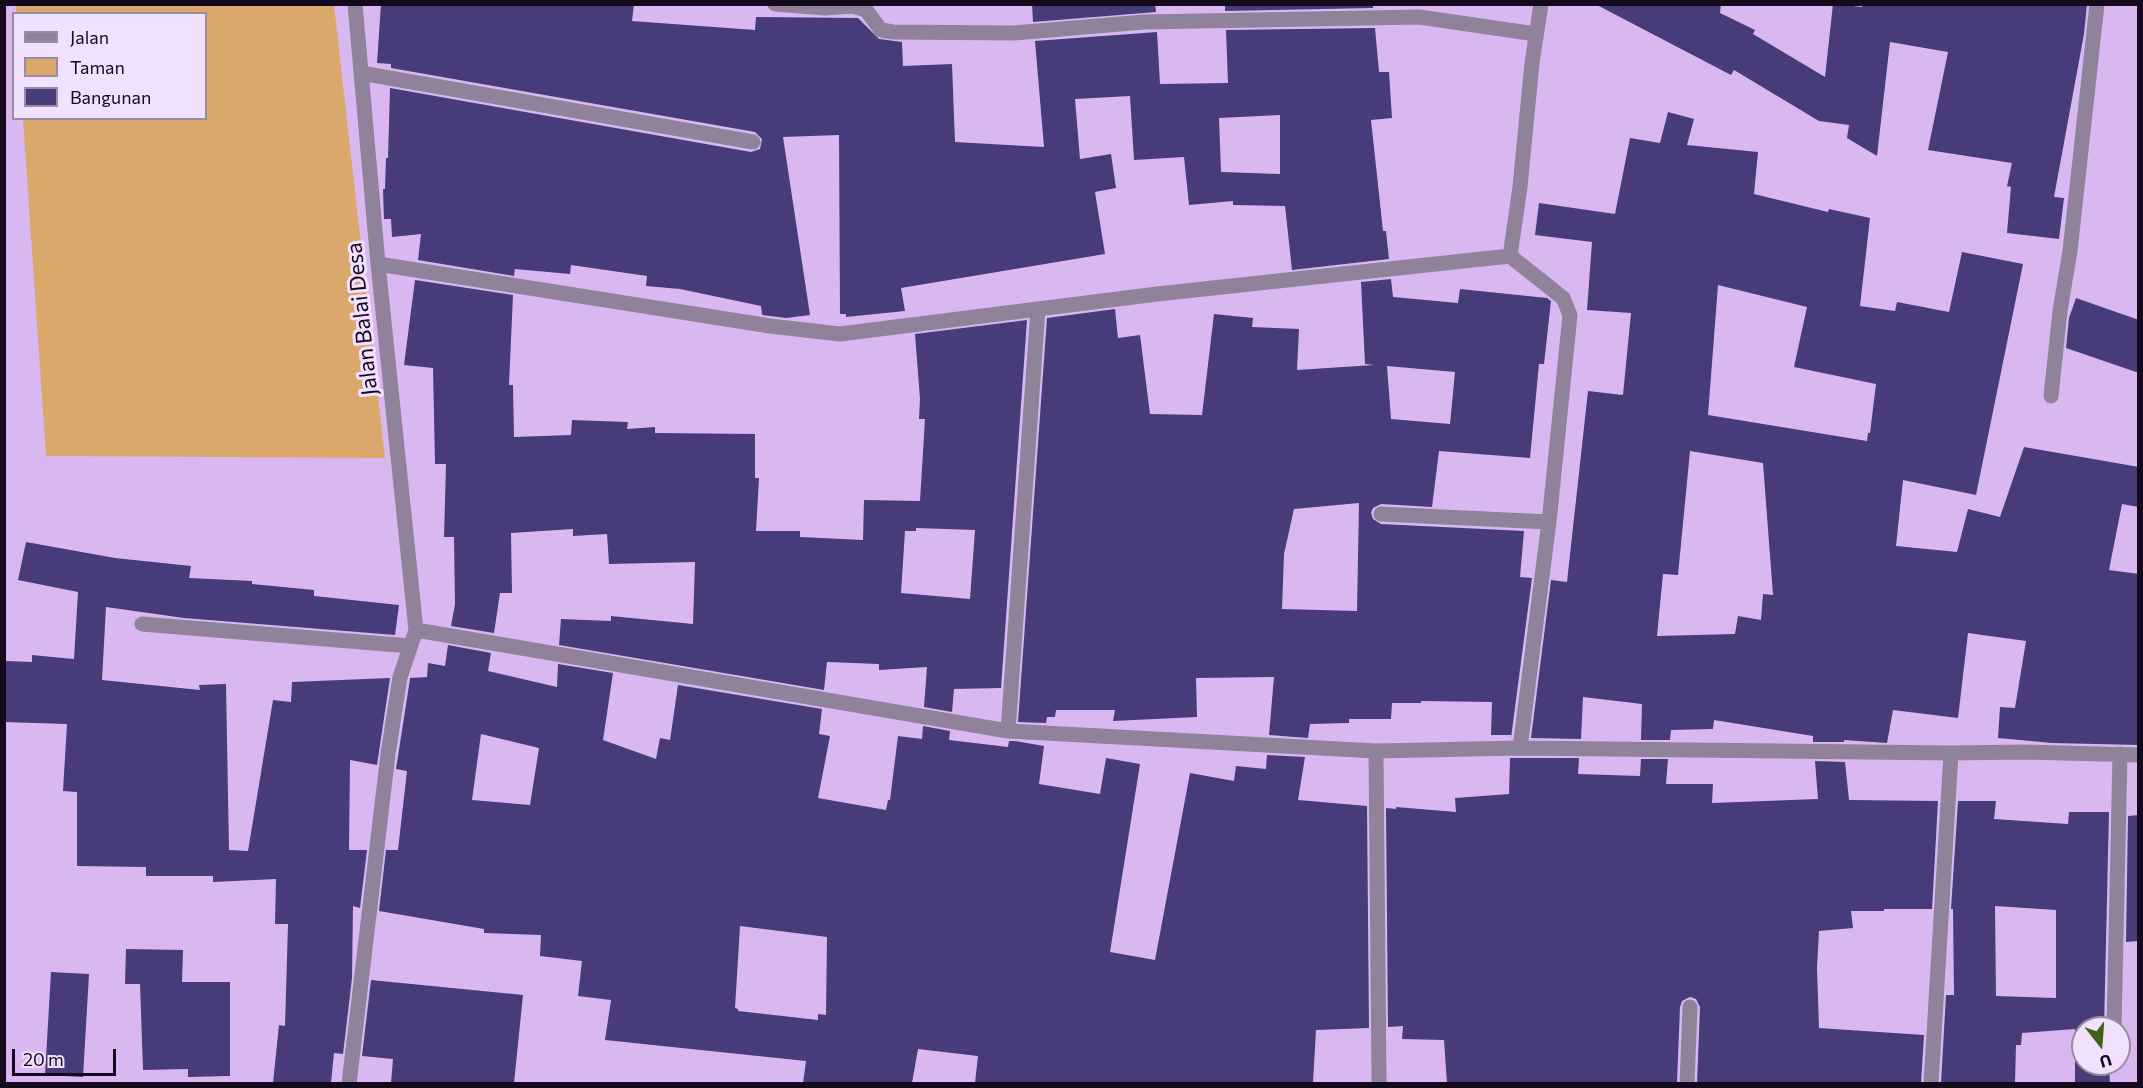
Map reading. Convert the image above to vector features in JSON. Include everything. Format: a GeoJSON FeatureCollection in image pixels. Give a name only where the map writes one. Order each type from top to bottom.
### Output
{"type":"FeatureCollection","features":[{"type":"Feature","properties":{"kind":"street","name":"Jalan Balai Desa"},"geometry":{"type":"LineString","coordinates":[[355,4],[378,264],[416,630]]}},
{"type":"Feature","properties":{"kind":"street"},"geometry":{"type":"LineString","coordinates":[[775,4],[825,8],[853,6],[866,10],[881,30],[893,32],[1014,33],[1144,22],[1419,16],[1536,34]]}},
{"type":"Feature","properties":{"kind":"street"},"geometry":{"type":"LineString","coordinates":[[1510,256],[1541,4]]}},
{"type":"Feature","properties":{"kind":"street"},"geometry":{"type":"LineString","coordinates":[[2051,396],[2060,311],[2070,251],[2097,4]]}},
{"type":"Feature","properties":{"kind":"street"},"geometry":{"type":"LineString","coordinates":[[361,73],[753,142]]}},
{"type":"Feature","properties":{"kind":"street"},"geometry":{"type":"LineString","coordinates":[[378,264],[770,326],[840,334],[1157,294],[1510,256],[1563,298],[1570,315],[1549,522],[1520,748]]}},
{"type":"Feature","properties":{"kind":"street"},"geometry":{"type":"LineString","coordinates":[[1008,731],[1038,309]]}},
{"type":"Feature","properties":{"kind":"street"},"geometry":{"type":"LineString","coordinates":[[1380,514],[1549,522]]}},
{"type":"Feature","properties":{"kind":"street"},"geometry":{"type":"LineString","coordinates":[[142,624],[410,646]]}},
{"type":"Feature","properties":{"kind":"street"},"geometry":{"type":"LineString","coordinates":[[350,1083],[388,754],[400,677],[416,630],[1008,731],[1376,752],[1520,748],[2139,755]]}},
{"type":"Feature","properties":{"kind":"street"},"geometry":{"type":"LineString","coordinates":[[1376,752],[1379,1083]]}},
{"type":"Feature","properties":{"kind":"street"},"geometry":{"type":"LineString","coordinates":[[1931,1083],[1951,753]]}},
{"type":"Feature","properties":{"kind":"street"},"geometry":{"type":"LineString","coordinates":[[2114,1016],[2120,754]]}},
{"type":"Feature","properties":{"kind":"street"},"geometry":{"type":"LineString","coordinates":[[1687,1083],[1690,1007]]}},
{"type":"Feature","properties":{"kind":"green space"},"geometry":{"type":"Polygon","coordinates":[[[16,5],[334,5],[385,458],[46,456],[23,120],[207,120],[207,12],[16,12],[16,5]]]}},
{"type":"Feature","properties":{"kind":"building"},"geometry":{"type":"Polygon","coordinates":[[[381,4],[634,4],[632,21],[755,30],[756,17],[858,18],[879,39],[902,42],[903,66],[952,64],[955,142],[1044,147],[1035,41],[1157,32],[1160,84],[1228,83],[1226,30],[1375,28],[1379,72],[1389,72],[1392,118],[1371,120],[1383,231],[1386,231],[1389,259],[1292,270],[1285,206],[1233,205],[1233,201],[1189,205],[1184,157],[1134,160],[1130,96],[1075,99],[1080,159],[1111,154],[1116,188],[1095,192],[1105,254],[901,288],[905,311],[846,317],[846,314],[840,314],[839,135],[783,137],[810,315],[786,318],[762,315],[761,306],[680,289],[646,286],[647,276],[571,265],[570,274],[515,269],[514,276],[418,260],[421,234],[392,237],[391,219],[384,219],[383,189],[385,189],[386,158],[388,158],[390,88],[751,152],[760,149],[762,139],[755,132],[391,68],[391,64],[377,63],[381,4]],[[1280,115],[1219,118],[1221,172],[1280,174],[1280,115]]]}},
{"type":"Feature","properties":{"kind":"building"},"geometry":{"type":"Polygon","coordinates":[[[1032,4],[1155,4],[1156,12],[1033,22],[1032,4]]]}},
{"type":"Feature","properties":{"kind":"building"},"geometry":{"type":"Polygon","coordinates":[[[1225,4],[1373,4],[1373,8],[1225,11],[1225,4]]]}},
{"type":"Feature","properties":{"kind":"building"},"geometry":{"type":"Polygon","coordinates":[[[1595,4],[1721,4],[1720,13],[1755,30],[1753,34],[1825,77],[1833,4],[1862,7],[1862,4],[2087,4],[2084,34],[2054,197],[2064,198],[2059,239],[2007,233],[2011,187],[2007,186],[2012,163],[1928,150],[1948,52],[1890,42],[1877,156],[1847,138],[1849,125],[1819,121],[1734,70],[1731,75],[1595,4]]]}},
{"type":"Feature","properties":{"kind":"building"},"geometry":{"type":"Polygon","coordinates":[[[1668,112],[1694,119],[1687,145],[1758,152],[1754,194],[1828,212],[1829,209],[1870,218],[1860,306],[1895,311],[1897,302],[1949,312],[1962,252],[2023,264],[1976,495],[1903,480],[1896,546],[1957,552],[1968,509],[2000,517],[2024,447],[2139,467],[2139,507],[2122,504],[2109,570],[2139,574],[2139,745],[2052,743],[1998,738],[2000,707],[2015,708],[2026,641],[1968,633],[1958,718],[1893,710],[1887,743],[1844,740],[1844,742],[1813,742],[1813,736],[1714,720],[1713,729],[1671,730],[1670,740],[1641,740],[1642,704],[1583,697],[1581,739],[1531,738],[1551,580],[1567,582],[1588,391],[1623,395],[1631,313],[1587,310],[1592,242],[1535,235],[1539,203],[1615,214],[1630,138],[1660,143],[1668,112]],[[1718,285],[1708,415],[1867,441],[1876,384],[1794,367],[1807,307],[1718,285]],[[1690,451],[1678,575],[1663,574],[1657,636],[1735,634],[1738,616],[1761,620],[1763,594],[1773,595],[1763,463],[1690,451]]]}},
{"type":"Feature","properties":{"kind":"building"},"geometry":{"type":"Polygon","coordinates":[[[1391,279],[1393,297],[1458,303],[1460,289],[1547,298],[1551,301],[1544,364],[1539,364],[1530,458],[1439,451],[1432,507],[1381,504],[1373,508],[1371,513],[1373,519],[1381,524],[1524,531],[1520,577],[1532,578],[1511,738],[1511,735],[1491,735],[1492,702],[1421,701],[1421,703],[1392,703],[1391,719],[1349,719],[1349,723],[1310,724],[1308,738],[1269,735],[1274,677],[1196,678],[1197,717],[1113,721],[1115,710],[1056,710],[1055,717],[1047,717],[1046,723],[1018,722],[1047,318],[1115,309],[1118,338],[1140,335],[1150,414],[1202,415],[1214,314],[1253,318],[1252,327],[1299,329],[1297,370],[1374,365],[1365,364],[1361,282],[1391,279]],[[1387,366],[1391,419],[1450,424],[1455,372],[1387,366]],[[1359,503],[1294,509],[1284,554],[1282,609],[1357,611],[1359,503]]]}},
{"type":"Feature","properties":{"kind":"building"},"geometry":{"type":"Polygon","coordinates":[[[415,280],[513,295],[509,385],[513,385],[514,437],[571,435],[572,420],[628,422],[627,429],[655,427],[655,433],[755,434],[755,478],[759,478],[756,531],[800,531],[800,537],[863,540],[864,500],[920,501],[925,419],[919,419],[920,399],[915,334],[1027,320],[1001,688],[954,689],[952,712],[924,707],[927,667],[879,670],[879,664],[827,662],[824,690],[559,645],[561,619],[611,621],[611,616],[693,624],[695,562],[609,564],[607,534],[573,536],[573,529],[511,533],[512,593],[500,593],[494,633],[451,626],[455,604],[454,537],[444,537],[446,464],[435,464],[433,368],[404,365],[415,280]],[[916,528],[916,531],[905,531],[901,593],[970,599],[975,530],[916,528]]]}},
{"type":"Feature","properties":{"kind":"building"},"geometry":{"type":"Polygon","coordinates":[[[2076,298],[2139,320],[2139,373],[2066,348],[2069,318],[2076,298]]]}},
{"type":"Feature","properties":{"kind":"building"},"geometry":{"type":"Polygon","coordinates":[[[26,542],[115,558],[191,566],[189,578],[252,581],[252,584],[314,590],[314,596],[399,605],[395,635],[184,618],[106,607],[102,680],[200,690],[199,685],[226,684],[229,850],[248,851],[273,700],[291,702],[292,682],[390,678],[377,765],[350,760],[349,850],[367,850],[360,908],[353,906],[352,978],[343,1054],[334,1053],[331,1083],[273,1083],[279,1025],[285,1026],[288,924],[275,924],[276,879],[213,882],[213,876],[146,876],[146,867],[77,866],[77,792],[63,791],[67,724],[4,722],[6,661],[32,662],[32,655],[74,659],[78,592],[18,580],[26,542]]]}},
{"type":"Feature","properties":{"kind":"building"},"geometry":{"type":"Polygon","coordinates":[[[448,645],[491,653],[488,671],[557,687],[558,664],[613,673],[603,740],[656,759],[660,738],[670,740],[678,685],[822,709],[819,734],[830,736],[818,798],[886,810],[888,800],[890,800],[898,736],[922,739],[923,726],[950,731],[949,740],[1008,747],[1009,741],[1044,746],[1039,784],[1100,794],[1106,758],[1140,764],[1110,952],[1155,960],[1190,773],[1234,781],[1236,766],[1266,769],[1267,755],[1305,757],[1298,800],[1367,806],[1369,1028],[1316,1030],[1313,1083],[975,1083],[978,1056],[918,1049],[912,1083],[803,1083],[806,1061],[605,1040],[611,1000],[578,996],[582,961],[540,956],[541,935],[484,933],[484,929],[379,911],[386,850],[398,850],[407,771],[396,769],[410,678],[427,677],[428,663],[445,666],[448,645]],[[481,734],[472,800],[530,805],[539,748],[481,734]],[[740,926],[735,1008],[738,1011],[818,1020],[818,1014],[826,1015],[827,937],[740,926]]]}},
{"type":"Feature","properties":{"kind":"building"},"geometry":{"type":"Polygon","coordinates":[[[1510,758],[1579,758],[1578,774],[1640,776],[1641,759],[1668,759],[1666,784],[1713,784],[1712,803],[1818,799],[1815,761],[1845,762],[1849,800],[1938,801],[1932,909],[1851,911],[1853,928],[1819,931],[1817,968],[1819,1028],[1924,1035],[1921,1083],[1697,1083],[1700,1007],[1696,999],[1690,997],[1682,1001],[1680,1007],[1677,1083],[1447,1083],[1444,1040],[1402,1039],[1403,1026],[1388,1027],[1386,808],[1456,812],[1455,798],[1509,794],[1510,758]]]}},
{"type":"Feature","properties":{"kind":"building"},"geometry":{"type":"Polygon","coordinates":[[[1958,801],[1996,801],[1994,819],[2068,824],[2069,812],[2109,812],[2104,1016],[2071,1016],[2071,1029],[2022,1033],[2021,1045],[2016,1045],[2015,1083],[1941,1083],[1946,995],[1954,995],[1953,909],[1951,909],[1958,801]],[[1995,906],[1996,996],[2056,998],[2056,910],[1995,906]]]}},
{"type":"Feature","properties":{"kind":"building"},"geometry":{"type":"Polygon","coordinates":[[[2139,815],[2139,941],[2126,942],[2128,816],[2139,815]]]}},
{"type":"Feature","properties":{"kind":"building"},"geometry":{"type":"Polygon","coordinates":[[[126,949],[183,950],[182,982],[230,982],[230,1076],[188,1077],[188,1069],[143,1070],[140,984],[125,984],[126,949]]]}},
{"type":"Feature","properties":{"kind":"building"},"geometry":{"type":"Polygon","coordinates":[[[51,972],[89,974],[83,1077],[45,1075],[51,972]]]}},
{"type":"Feature","properties":{"kind":"building"},"geometry":{"type":"Polygon","coordinates":[[[371,980],[523,995],[514,1083],[391,1083],[393,1059],[362,1056],[371,980]]]}},
{"type":"Feature","properties":{"kind":"building"},"geometry":{"type":"Polygon","coordinates":[[[2075,1076],[2110,1076],[2110,1083],[2075,1083],[2075,1076]]]}}]}
